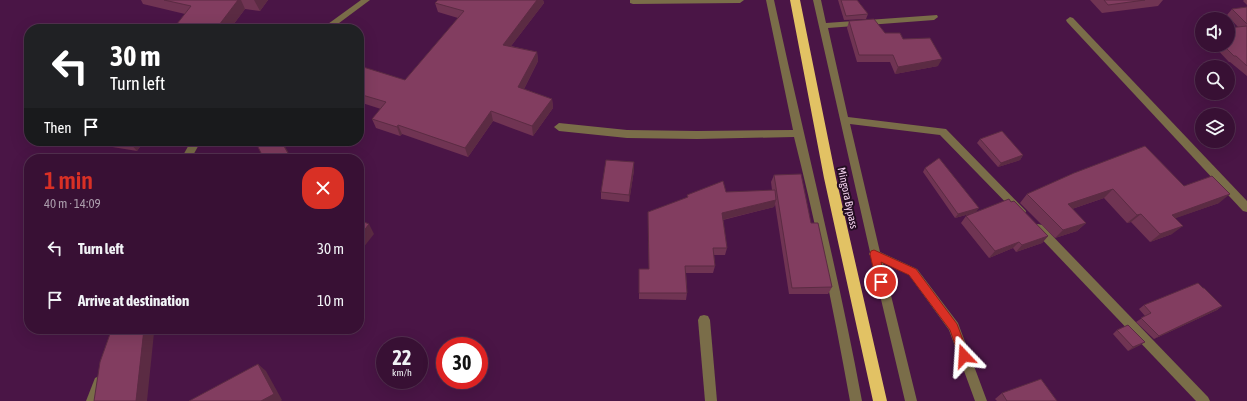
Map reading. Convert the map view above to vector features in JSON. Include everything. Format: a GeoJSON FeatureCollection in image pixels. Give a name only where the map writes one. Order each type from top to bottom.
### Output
{"type":"FeatureCollection","features":[{"type":"Feature","properties":{"kind":"highway","name":"Mingora Bypass"},"geometry":{"type":"LineString","coordinates":[[795,0],[830,178],[880,401]]}},
{"type":"Feature","properties":{"kind":"street"},"geometry":{"type":"LineString","coordinates":[[332,24],[366,0]]}},
{"type":"Feature","properties":{"kind":"street"},"geometry":{"type":"LineString","coordinates":[[633,1],[740,0]]}},
{"type":"Feature","properties":{"kind":"street"},"geometry":{"type":"LineString","coordinates":[[770,0],[798,134],[817,207],[842,325],[856,401]]}},
{"type":"Feature","properties":{"kind":"street"},"geometry":{"type":"LineString","coordinates":[[817,0],[874,254],[911,401]]}},
{"type":"Feature","properties":{"kind":"street"},"geometry":{"type":"LineString","coordinates":[[824,26],[934,18]]}},
{"type":"Feature","properties":{"kind":"street"},"geometry":{"type":"LineString","coordinates":[[1070,20],[1247,208]]}},
{"type":"Feature","properties":{"kind":"street"},"geometry":{"type":"LineString","coordinates":[[844,120],[943,132],[1204,401]]}},
{"type":"Feature","properties":{"kind":"street"},"geometry":{"type":"LineString","coordinates":[[559,127],[627,134],[798,134]]}},
{"type":"Feature","properties":{"kind":"street"},"geometry":{"type":"LineString","coordinates":[[874,254],[913,272],[954,327],[981,401]]}},
{"type":"Feature","properties":{"kind":"street"},"geometry":{"type":"LineString","coordinates":[[704,320],[711,401]]}},
{"type":"Feature","properties":{"kind":"street"},"geometry":{"type":"LineString","coordinates":[[92,401],[103,372]]}},
{"type":"Feature","properties":{"kind":"building"},"geometry":{"type":"Polygon","coordinates":[[[164,0],[238,0],[220,24],[177,24],[191,6],[164,0]]]}},
{"type":"Feature","properties":{"kind":"building"},"geometry":{"type":"Polygon","coordinates":[[[438,0],[537,0],[503,45],[537,52],[518,87],[552,99],[532,126],[491,111],[465,148],[398,125],[397,127],[372,119],[386,102],[364,95],[364,67],[405,80],[464,11],[435,3],[438,0]]]}},
{"type":"Feature","properties":{"kind":"building"},"geometry":{"type":"Polygon","coordinates":[[[841,0],[857,0],[868,14],[846,16],[841,0]]]}},
{"type":"Feature","properties":{"kind":"building"},"geometry":{"type":"Polygon","coordinates":[[[1104,0],[1145,0],[1108,5],[1104,0]]]}},
{"type":"Feature","properties":{"kind":"building"},"geometry":{"type":"Polygon","coordinates":[[[1247,7],[1247,24],[1235,12],[1232,9],[1247,7]]]}},
{"type":"Feature","properties":{"kind":"building"},"geometry":{"type":"Polygon","coordinates":[[[874,19],[885,33],[900,33],[903,39],[930,38],[942,59],[898,67],[893,55],[859,55],[849,21],[874,19]]]}},
{"type":"Feature","properties":{"kind":"building"},"geometry":{"type":"Polygon","coordinates":[[[1247,26],[1247,66],[1230,52],[1235,52],[1235,27],[1247,26]]]}},
{"type":"Feature","properties":{"kind":"building"},"geometry":{"type":"Polygon","coordinates":[[[1002,131],[1023,155],[1001,163],[980,139],[1002,131]]]}},
{"type":"Feature","properties":{"kind":"building"},"geometry":{"type":"Polygon","coordinates":[[[258,146],[284,146],[288,154],[262,154],[258,146]]]}},
{"type":"Feature","properties":{"kind":"building"},"geometry":{"type":"Polygon","coordinates":[[[1145,146],[1184,186],[1212,176],[1230,194],[1172,215],[1183,226],[1160,234],[1141,214],[1137,215],[1113,189],[1068,204],[1086,223],[1063,230],[1027,194],[1074,173],[1145,146]]]}},
{"type":"Feature","properties":{"kind":"building"},"geometry":{"type":"Polygon","coordinates":[[[939,158],[979,208],[958,214],[925,168],[939,158]]]}},
{"type":"Feature","properties":{"kind":"building"},"geometry":{"type":"Polygon","coordinates":[[[606,160],[634,162],[629,195],[601,192],[606,160]]]}},
{"type":"Feature","properties":{"kind":"building"},"geometry":{"type":"Polygon","coordinates":[[[801,174],[811,223],[818,223],[832,287],[792,288],[774,175],[801,174]]]}},
{"type":"Feature","properties":{"kind":"building"},"geometry":{"type":"Polygon","coordinates":[[[723,181],[726,192],[775,190],[776,200],[722,213],[727,248],[713,248],[715,266],[685,266],[687,293],[639,293],[639,269],[649,269],[648,212],[688,197],[687,195],[723,181]]]}},
{"type":"Feature","properties":{"kind":"building"},"geometry":{"type":"Polygon","coordinates":[[[1009,199],[1011,202],[1014,201],[1048,236],[1022,245],[1019,242],[995,251],[966,216],[1009,199]]]}},
{"type":"Feature","properties":{"kind":"building"},"geometry":{"type":"Polygon","coordinates":[[[364,222],[369,224],[364,230],[364,222]]]}},
{"type":"Feature","properties":{"kind":"building"},"geometry":{"type":"Polygon","coordinates":[[[1198,283],[1222,306],[1159,336],[1141,318],[1151,313],[1144,305],[1198,283]]]}},
{"type":"Feature","properties":{"kind":"building"},"geometry":{"type":"Polygon","coordinates":[[[1128,325],[1145,342],[1133,347],[1117,330],[1128,325]]]}},
{"type":"Feature","properties":{"kind":"building"},"geometry":{"type":"Polygon","coordinates":[[[110,334],[143,334],[136,401],[94,401],[100,362],[110,334]]]}},
{"type":"Feature","properties":{"kind":"building"},"geometry":{"type":"Polygon","coordinates":[[[258,364],[274,394],[261,401],[189,401],[258,364]]]}},
{"type":"Feature","properties":{"kind":"building"},"geometry":{"type":"Polygon","coordinates":[[[1041,379],[1057,401],[1007,401],[1002,393],[1041,379]]]}},
{"type":"Feature","properties":{"kind":"route"},"geometry":{"type":"LineString","coordinates":[[881,282],[874,254],[913,272],[954,327],[964,356]]}}]}
